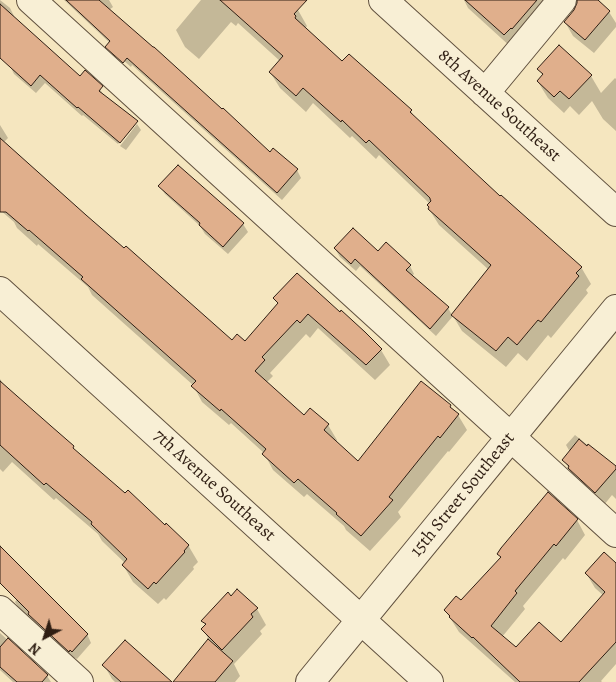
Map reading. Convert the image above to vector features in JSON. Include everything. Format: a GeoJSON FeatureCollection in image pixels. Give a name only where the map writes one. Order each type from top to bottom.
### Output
{"type":"FeatureCollection","features":[{"type":"Feature","properties":{"kind":"street"},"geometry":{"type":"LineString","coordinates":[[31,0],[616,533]]}},
{"type":"Feature","properties":{"kind":"street","name":"8th Avenue Southeast"},"geometry":{"type":"LineString","coordinates":[[383,0],[616,212]]}},
{"type":"Feature","properties":{"kind":"street"},"geometry":{"type":"LineString","coordinates":[[485,94],[562,0]]}},
{"type":"Feature","properties":{"kind":"street","name":"7th Avenue Southeast"},"geometry":{"type":"LineString","coordinates":[[0,291],[429,682]]}},
{"type":"Feature","properties":{"kind":"street","name":"15th Street Southeast"},"geometry":{"type":"LineString","coordinates":[[310,682],[616,309]]}},
{"type":"Feature","properties":{"kind":"street"},"geometry":{"type":"LineString","coordinates":[[0,610],[79,682]]}},
{"type":"Feature","properties":{"kind":"building"},"geometry":{"type":"Polygon","coordinates":[[[66,0],[99,0],[223,108],[270,152],[273,148],[298,169],[277,193],[127,58],[123,63],[105,47],[110,41],[66,0]]]}},
{"type":"Feature","properties":{"kind":"building"},"geometry":{"type":"Polygon","coordinates":[[[220,0],[307,0],[294,14],[295,18],[342,61],[349,54],[412,110],[410,112],[500,196],[582,267],[576,273],[579,276],[541,322],[538,320],[517,345],[508,337],[496,351],[451,315],[491,265],[428,209],[427,205],[431,201],[430,198],[369,140],[366,143],[342,120],[341,122],[303,88],[296,96],[269,72],[283,56],[220,0]]]}},
{"type":"Feature","properties":{"kind":"building"},"geometry":{"type":"Polygon","coordinates":[[[465,0],[537,0],[512,29],[504,35],[465,0]]]}},
{"type":"Feature","properties":{"kind":"building"},"geometry":{"type":"Polygon","coordinates":[[[577,0],[598,0],[610,11],[585,40],[564,22],[574,10],[577,0]]]}},
{"type":"Feature","properties":{"kind":"building"},"geometry":{"type":"Polygon","coordinates":[[[0,4],[80,76],[85,70],[103,86],[99,91],[138,121],[120,143],[40,75],[31,86],[0,58],[0,4]]]}},
{"type":"Feature","properties":{"kind":"building"},"geometry":{"type":"Polygon","coordinates":[[[559,45],[592,75],[569,99],[560,91],[554,97],[537,81],[543,74],[537,69],[559,45]]]}},
{"type":"Feature","properties":{"kind":"building"},"geometry":{"type":"Polygon","coordinates":[[[0,138],[86,215],[124,248],[126,246],[232,340],[237,334],[245,341],[278,303],[273,298],[297,273],[340,312],[341,310],[382,349],[366,365],[308,314],[300,323],[297,320],[262,357],[265,360],[255,371],[304,415],[310,408],[329,424],[324,430],[358,461],[421,381],[451,405],[450,407],[459,414],[440,438],[438,436],[389,497],[393,500],[361,536],[298,479],[294,483],[262,454],[266,449],[221,409],[220,411],[191,386],[196,381],[81,279],[83,277],[29,230],[6,212],[0,212],[0,138]]]}},
{"type":"Feature","properties":{"kind":"building"},"geometry":{"type":"Polygon","coordinates":[[[178,165],[244,223],[223,247],[199,225],[200,223],[158,186],[178,165]]]}},
{"type":"Feature","properties":{"kind":"building"},"geometry":{"type":"Polygon","coordinates":[[[353,228],[378,251],[386,242],[411,265],[406,270],[449,307],[430,329],[355,259],[351,264],[334,248],[353,228]]]}},
{"type":"Feature","properties":{"kind":"building"},"geometry":{"type":"Polygon","coordinates":[[[0,381],[74,446],[73,448],[125,493],[128,490],[189,545],[156,584],[154,582],[148,589],[122,565],[127,559],[91,524],[92,522],[46,483],[44,485],[0,445],[0,381]]]}},
{"type":"Feature","properties":{"kind":"building"},"geometry":{"type":"Polygon","coordinates":[[[579,439],[616,466],[616,469],[595,493],[562,460],[579,439]]]}},
{"type":"Feature","properties":{"kind":"building"},"geometry":{"type":"Polygon","coordinates":[[[548,492],[578,519],[556,546],[554,544],[515,591],[517,593],[491,626],[516,647],[539,622],[561,642],[605,592],[585,573],[604,552],[616,563],[616,642],[579,682],[520,682],[449,617],[444,610],[456,596],[461,600],[501,557],[497,554],[501,548],[548,492]]]}},
{"type":"Feature","properties":{"kind":"building"},"geometry":{"type":"Polygon","coordinates":[[[0,546],[88,634],[72,652],[70,650],[69,652],[28,614],[29,612],[0,583],[0,546]]]}},
{"type":"Feature","properties":{"kind":"building"},"geometry":{"type":"Polygon","coordinates":[[[237,589],[258,608],[251,614],[253,617],[222,650],[201,629],[206,624],[201,621],[228,592],[231,596],[237,589]]]}},
{"type":"Feature","properties":{"kind":"building"},"geometry":{"type":"Polygon","coordinates":[[[8,638],[48,675],[42,682],[17,682],[0,667],[0,647],[8,638]]]}},
{"type":"Feature","properties":{"kind":"building"},"geometry":{"type":"Polygon","coordinates":[[[208,639],[233,661],[215,682],[173,682],[208,639]]]}},
{"type":"Feature","properties":{"kind":"building"},"geometry":{"type":"Polygon","coordinates":[[[125,640],[172,682],[121,682],[102,665],[125,640]]]}}]}
